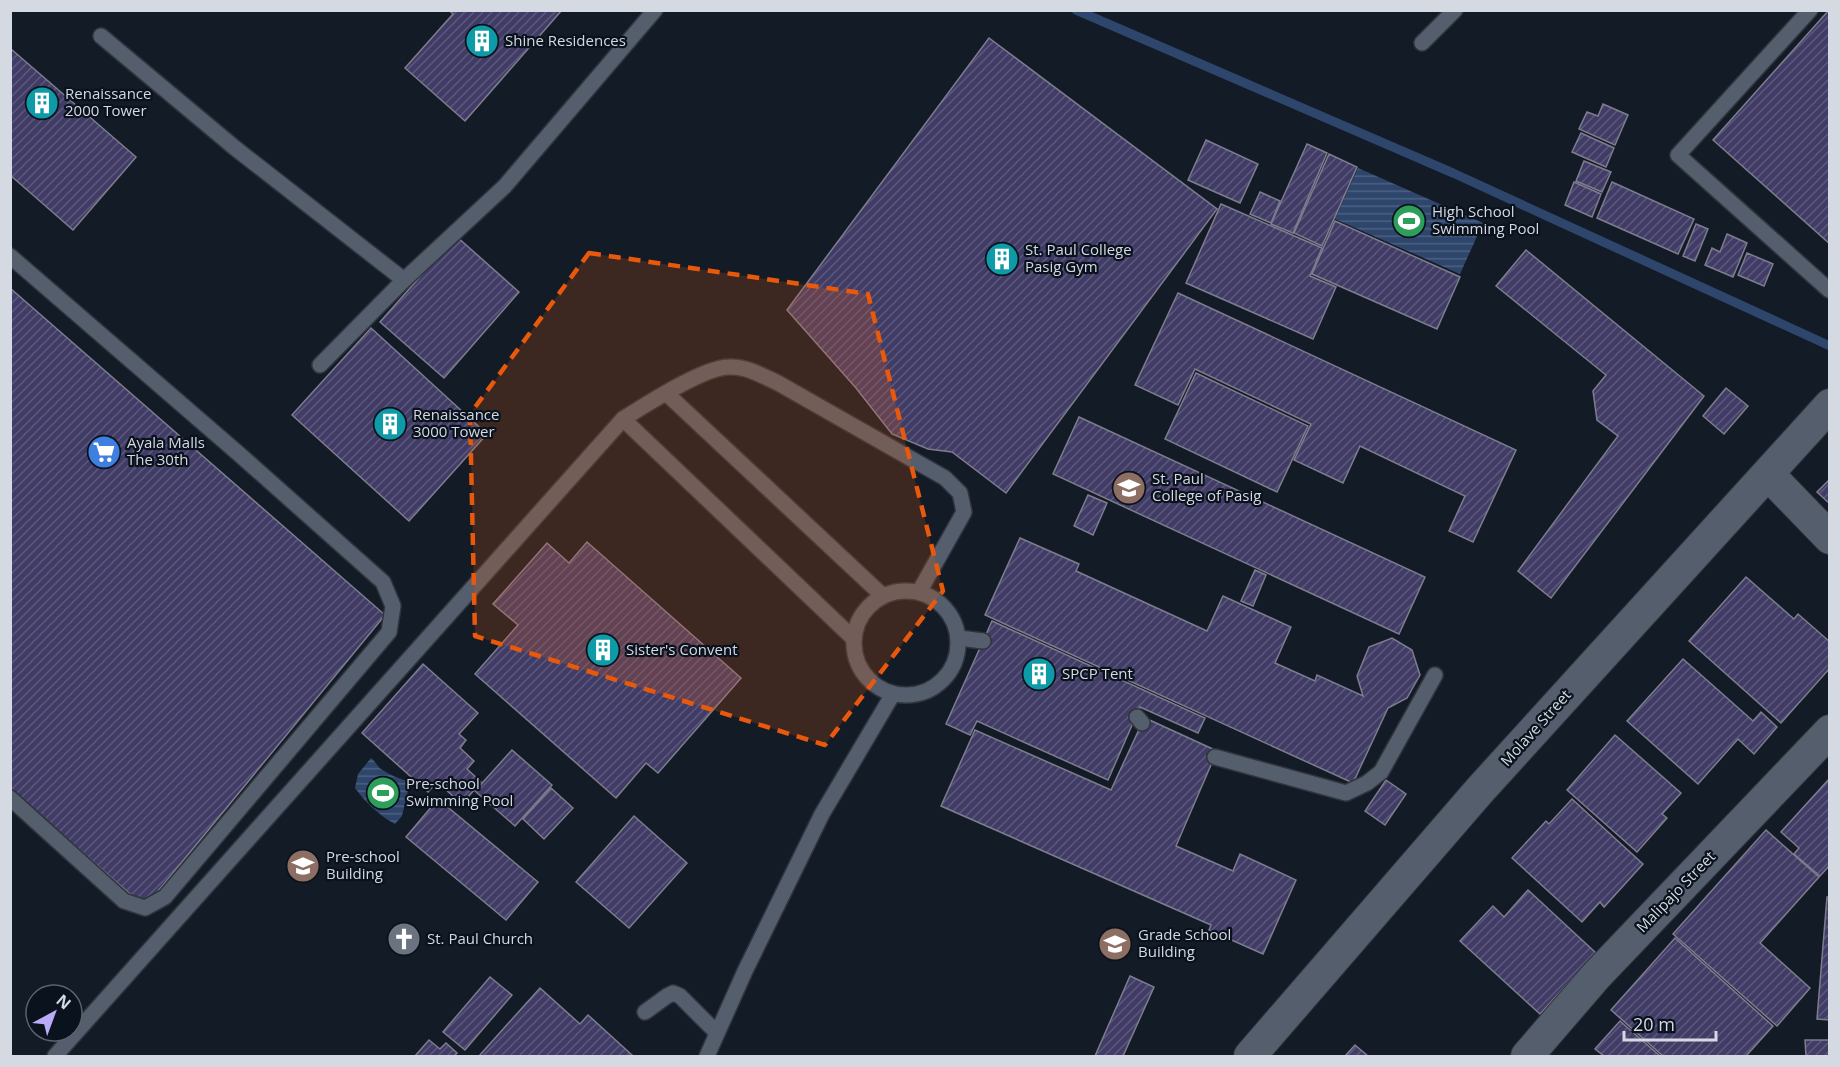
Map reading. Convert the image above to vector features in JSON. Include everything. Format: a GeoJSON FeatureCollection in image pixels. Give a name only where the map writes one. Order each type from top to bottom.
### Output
{"type":"FeatureCollection","features":[{"type":"Feature","properties":{"kind":"street","name":"Molave Street"},"geometry":{"type":"LineString","coordinates":[[1250,1056],[1480,790],[1830,405]]}},
{"type":"Feature","properties":{"kind":"street"},"geometry":{"type":"LineString","coordinates":[[1768,474],[1830,538]]}},
{"type":"Feature","properties":{"kind":"street","name":"Malipajo Street"},"geometry":{"type":"LineString","coordinates":[[1527,1056],[1604,968],[1830,731]]}},
{"type":"Feature","properties":{"kind":"lane"},"geometry":{"type":"LineString","coordinates":[[320,365],[404,280],[505,186],[655,10]]}},
{"type":"Feature","properties":{"kind":"lane"},"geometry":{"type":"LineString","coordinates":[[1422,43],[1455,10]]}},
{"type":"Feature","properties":{"kind":"lane"},"geometry":{"type":"LineString","coordinates":[[1810,10],[1678,155],[1830,289]]}},
{"type":"Feature","properties":{"kind":"lane"},"geometry":{"type":"LineString","coordinates":[[102,36],[235,148],[404,280]]}},
{"type":"Feature","properties":{"kind":"lane"},"geometry":{"type":"LineString","coordinates":[[10,256],[383,582],[393,606],[389,632],[165,897],[145,908],[124,901],[10,798]]}},
{"type":"Feature","properties":{"kind":"lane"},"geometry":{"type":"LineString","coordinates":[[55,1056],[623,419],[666,393],[720,368],[737,367],[756,372],[945,478],[960,493],[963,512],[919,592]]}},
{"type":"Feature","properties":{"kind":"lane"},"geometry":{"type":"LineString","coordinates":[[666,393],[883,596]]}},
{"type":"Feature","properties":{"kind":"lane"},"geometry":{"type":"LineString","coordinates":[[623,419],[854,639]]}},
{"type":"Feature","properties":{"kind":"lane"},"geometry":{"type":"LineString","coordinates":[[901,591],[919,592],[936,600],[949,613],[959,638],[954,665],[944,681],[929,691],[912,696],[893,694],[877,687],[863,674],[855,657],[854,639],[858,621],[868,606],[883,596],[901,591]]}},
{"type":"Feature","properties":{"kind":"lane"},"geometry":{"type":"LineString","coordinates":[[959,638],[983,641]]}},
{"type":"Feature","properties":{"kind":"lane"},"geometry":{"type":"LineString","coordinates":[[1215,756],[1346,793],[1367,783],[1381,772],[1435,675]]}},
{"type":"Feature","properties":{"kind":"lane"},"geometry":{"type":"LineString","coordinates":[[707,1056],[745,971],[822,814],[893,694]]}},
{"type":"Feature","properties":{"kind":"lane"},"geometry":{"type":"LineString","coordinates":[[645,1012],[673,993],[680,996],[717,1033]]}},
{"type":"Feature","properties":{"kind":"highlighted area"},"geometry":{"type":"Polygon","coordinates":[[[589,253],[868,294],[943,591],[825,745],[475,636],[470,414],[589,253]]]}},
{"type":"Feature","properties":{"kind":"water","name":"High School Swimming Pool"},"geometry":{"type":"Polygon","coordinates":[[[1358,168],[1483,223],[1460,274],[1335,219],[1358,168]]]}},
{"type":"Feature","properties":{"kind":"water","name":"Pre-school Swimming Pool"},"geometry":{"type":"Polygon","coordinates":[[[371,758],[384,771],[410,782],[402,816],[395,824],[373,808],[355,788],[358,774],[371,758]]]}},
{"type":"Feature","properties":{"kind":"building","name":"Shine Residences"},"geometry":{"type":"Polygon","coordinates":[[[449,10],[562,10],[465,121],[405,68],[453,14],[449,10]]]}},
{"type":"Feature","properties":{"kind":"building"},"geometry":{"type":"Polygon","coordinates":[[[1830,10],[1830,244],[1713,140],[1830,10]]]}},
{"type":"Feature","properties":{"kind":"building","name":"St. Paul College Pasig Gym"},"geometry":{"type":"Polygon","coordinates":[[[989,38],[1217,209],[1006,493],[952,452],[928,449],[892,434],[856,388],[787,310],[989,38]]]}},
{"type":"Feature","properties":{"kind":"building","name":"Renaissance 2000 Tower"},"geometry":{"type":"Polygon","coordinates":[[[11,49],[136,157],[73,230],[10,175],[11,49]]]}},
{"type":"Feature","properties":{"kind":"building"},"geometry":{"type":"Polygon","coordinates":[[[1603,104],[1628,115],[1615,145],[1579,129],[1587,112],[1598,116],[1603,104]]]}},
{"type":"Feature","properties":{"kind":"building"},"geometry":{"type":"Polygon","coordinates":[[[1581,133],[1614,148],[1606,167],[1572,152],[1581,133]]]}},
{"type":"Feature","properties":{"kind":"building"},"geometry":{"type":"Polygon","coordinates":[[[1206,140],[1258,164],[1240,203],[1188,180],[1206,140]]]}},
{"type":"Feature","properties":{"kind":"building"},"geometry":{"type":"Polygon","coordinates":[[[1307,144],[1327,153],[1293,233],[1271,224],[1307,144]]]}},
{"type":"Feature","properties":{"kind":"building"},"geometry":{"type":"Polygon","coordinates":[[[1329,154],[1357,167],[1322,246],[1294,233],[1329,154]]]}},
{"type":"Feature","properties":{"kind":"building"},"geometry":{"type":"Polygon","coordinates":[[[1584,161],[1611,172],[1602,192],[1576,181],[1584,161]]]}},
{"type":"Feature","properties":{"kind":"building"},"geometry":{"type":"Polygon","coordinates":[[[1574,182],[1601,194],[1592,217],[1565,205],[1574,182]]]}},
{"type":"Feature","properties":{"kind":"building"},"geometry":{"type":"Polygon","coordinates":[[[1612,182],[1694,219],[1678,254],[1597,218],[1612,182]]]}},
{"type":"Feature","properties":{"kind":"building"},"geometry":{"type":"Polygon","coordinates":[[[1260,192],[1280,201],[1271,223],[1250,214],[1260,192]]]}},
{"type":"Feature","properties":{"kind":"building"},"geometry":{"type":"Polygon","coordinates":[[[1221,204],[1322,248],[1310,276],[1336,287],[1313,339],[1186,283],[1221,204]]]}},
{"type":"Feature","properties":{"kind":"building"},"geometry":{"type":"Polygon","coordinates":[[[1335,221],[1460,277],[1437,329],[1312,274],[1335,221]]]}},
{"type":"Feature","properties":{"kind":"building"},"geometry":{"type":"Polygon","coordinates":[[[1696,224],[1708,229],[1695,261],[1683,256],[1696,224]]]}},
{"type":"Feature","properties":{"kind":"building"},"geometry":{"type":"Polygon","coordinates":[[[1727,234],[1747,243],[1733,277],[1705,265],[1712,248],[1720,252],[1727,234]]]}},
{"type":"Feature","properties":{"kind":"building"},"geometry":{"type":"Polygon","coordinates":[[[456,236],[519,292],[444,378],[380,322],[456,236]]]}},
{"type":"Feature","properties":{"kind":"building"},"geometry":{"type":"Polygon","coordinates":[[[1526,250],[1704,396],[1551,598],[1518,571],[1618,436],[1597,420],[1593,391],[1606,375],[1496,286],[1526,250]]]}},
{"type":"Feature","properties":{"kind":"building"},"geometry":{"type":"Polygon","coordinates":[[[1747,253],[1773,264],[1764,286],[1738,275],[1747,253]]]}},
{"type":"Feature","properties":{"kind":"building","name":"Ayala Malls The 30th"},"geometry":{"type":"Polygon","coordinates":[[[10,288],[385,615],[145,907],[10,789],[10,288]]]}},
{"type":"Feature","properties":{"kind":"building"},"geometry":{"type":"Polygon","coordinates":[[[1178,293],[1516,450],[1473,542],[1449,531],[1465,496],[1360,446],[1343,483],[1294,460],[1311,424],[1195,369],[1178,405],[1135,385],[1178,293]]]}},
{"type":"Feature","properties":{"kind":"building","name":"Renaissance 3000 Tower"},"geometry":{"type":"Polygon","coordinates":[[[371,328],[487,434],[409,521],[292,415],[371,328]]]}},
{"type":"Feature","properties":{"kind":"building"},"geometry":{"type":"Polygon","coordinates":[[[1196,373],[1308,426],[1277,492],[1165,439],[1196,373]]]}},
{"type":"Feature","properties":{"kind":"building"},"geometry":{"type":"Polygon","coordinates":[[[1726,388],[1748,406],[1724,434],[1703,416],[1726,388]]]}},
{"type":"Feature","properties":{"kind":"building"},"geometry":{"type":"Polygon","coordinates":[[[1079,417],[1425,577],[1399,634],[1053,474],[1079,417]]]}},
{"type":"Feature","properties":{"kind":"building"},"geometry":{"type":"Polygon","coordinates":[[[1830,479],[1830,504],[1817,492],[1830,479]]]}},
{"type":"Feature","properties":{"kind":"building"},"geometry":{"type":"Polygon","coordinates":[[[1088,495],[1107,503],[1093,535],[1074,526],[1088,495]]]}},
{"type":"Feature","properties":{"kind":"building"},"geometry":{"type":"Polygon","coordinates":[[[1020,538],[1079,564],[1076,571],[1207,631],[1223,596],[1291,627],[1275,663],[1315,681],[1317,675],[1363,696],[1357,676],[1369,647],[1392,638],[1412,650],[1420,675],[1407,698],[1388,708],[1353,783],[985,615],[1020,538]]]}},
{"type":"Feature","properties":{"kind":"building","name":"Sister's Convent"},"geometry":{"type":"Polygon","coordinates":[[[587,542],[741,678],[658,773],[646,763],[616,798],[475,674],[518,625],[493,604],[547,543],[569,563],[587,542]]]}},
{"type":"Feature","properties":{"kind":"building"},"geometry":{"type":"Polygon","coordinates":[[[1255,570],[1266,575],[1253,606],[1241,601],[1255,570]]]}},
{"type":"Feature","properties":{"kind":"building"},"geometry":{"type":"Polygon","coordinates":[[[1746,577],[1794,619],[1798,614],[1830,642],[1830,668],[1781,723],[1689,641],[1746,577]]]}},
{"type":"Feature","properties":{"kind":"building","name":"SPCP Tent"},"geometry":{"type":"Polygon","coordinates":[[[992,621],[1205,718],[1198,733],[1140,707],[1108,780],[977,721],[970,735],[946,724],[992,621]]]}},
{"type":"Feature","properties":{"kind":"building"},"geometry":{"type":"Polygon","coordinates":[[[1683,659],[1753,721],[1761,712],[1777,727],[1754,754],[1738,739],[1698,784],[1627,721],[1683,659]]]}},
{"type":"Feature","properties":{"kind":"building"},"geometry":{"type":"Polygon","coordinates":[[[423,664],[478,713],[459,734],[466,740],[460,748],[474,761],[467,769],[481,782],[462,804],[437,782],[428,792],[362,733],[423,664]]]}},
{"type":"Feature","properties":{"kind":"building"},"geometry":{"type":"Polygon","coordinates":[[[1143,717],[1217,751],[1176,846],[1233,871],[1240,854],[1296,880],[1263,954],[1209,930],[1211,925],[941,806],[975,730],[1111,790],[1143,717]]]}},
{"type":"Feature","properties":{"kind":"building"},"geometry":{"type":"Polygon","coordinates":[[[1615,735],[1681,793],[1662,814],[1667,818],[1637,852],[1567,790],[1615,735]]]}},
{"type":"Feature","properties":{"kind":"building"},"geometry":{"type":"Polygon","coordinates":[[[512,750],[552,785],[515,826],[475,791],[512,750]]]}},
{"type":"Feature","properties":{"kind":"building"},"geometry":{"type":"Polygon","coordinates":[[[1830,778],[1830,865],[1820,876],[1794,854],[1799,848],[1781,832],[1830,778]]]}},
{"type":"Feature","properties":{"kind":"building"},"geometry":{"type":"Polygon","coordinates":[[[1386,780],[1406,794],[1385,825],[1365,811],[1386,780]]]}},
{"type":"Feature","properties":{"kind":"building"},"geometry":{"type":"Polygon","coordinates":[[[551,788],[573,808],[544,839],[523,819],[551,788]]]}},
{"type":"Feature","properties":{"kind":"building"},"geometry":{"type":"Polygon","coordinates":[[[438,799],[538,882],[506,920],[406,837],[438,799]]]}},
{"type":"Feature","properties":{"kind":"building"},"geometry":{"type":"Polygon","coordinates":[[[1572,799],[1643,864],[1604,907],[1600,902],[1582,922],[1512,858],[1546,821],[1549,824],[1572,799]]]}},
{"type":"Feature","properties":{"kind":"building"},"geometry":{"type":"Polygon","coordinates":[[[634,816],[687,863],[629,928],[576,882],[634,816]]]}},
{"type":"Feature","properties":{"kind":"building"},"geometry":{"type":"Polygon","coordinates":[[[1766,830],[1819,877],[1760,943],[1810,988],[1777,1026],[1673,934],[1766,830]]]}},
{"type":"Feature","properties":{"kind":"building"},"geometry":{"type":"Polygon","coordinates":[[[1528,890],[1596,953],[1540,1014],[1460,941],[1493,906],[1504,917],[1528,890]]]}},
{"type":"Feature","properties":{"kind":"building"},"geometry":{"type":"Polygon","coordinates":[[[1827,897],[1830,897],[1830,1020],[1817,1019],[1827,897]]]}},
{"type":"Feature","properties":{"kind":"building"},"geometry":{"type":"Polygon","coordinates":[[[1675,938],[1773,1026],[1746,1056],[1663,1056],[1611,1010],[1675,938]]]}},
{"type":"Feature","properties":{"kind":"building"},"geometry":{"type":"Polygon","coordinates":[[[1130,976],[1154,987],[1123,1056],[1095,1056],[1130,976]]]}},
{"type":"Feature","properties":{"kind":"building"},"geometry":{"type":"Polygon","coordinates":[[[490,977],[512,995],[465,1050],[443,1032],[490,977]]]}},
{"type":"Feature","properties":{"kind":"building"},"geometry":{"type":"Polygon","coordinates":[[[540,988],[580,1024],[588,1015],[632,1055],[479,1056],[540,988]]]}},
{"type":"Feature","properties":{"kind":"building"},"geometry":{"type":"Polygon","coordinates":[[[1620,1021],[1660,1056],[1604,1056],[1595,1049],[1620,1021]]]}},
{"type":"Feature","properties":{"kind":"building"},"geometry":{"type":"Polygon","coordinates":[[[429,1040],[440,1049],[446,1043],[457,1053],[454,1056],[415,1056],[429,1040]]]}},
{"type":"Feature","properties":{"kind":"building"},"geometry":{"type":"Polygon","coordinates":[[[1805,1040],[1830,1040],[1830,1056],[1806,1056],[1805,1040]]]}},
{"type":"Feature","properties":{"kind":"building"},"geometry":{"type":"Polygon","coordinates":[[[1355,1045],[1368,1056],[1345,1056],[1355,1045]]]}},
{"type":"Feature","properties":{"kind":"waterway"},"geometry":{"type":"LineString","coordinates":[[1076,10],[1453,173],[1830,346]]}},
{"type":"Feature","properties":{"kind":"place","name":"Shine Residences"},"geometry":{"type":"Point","coordinates":[482,41]}},
{"type":"Feature","properties":{"kind":"place","name":"Renaissance 2000 Tower"},"geometry":{"type":"Point","coordinates":[42,103]}},
{"type":"Feature","properties":{"kind":"place","name":"High School Swimming Pool"},"geometry":{"type":"Point","coordinates":[1409,221]}},
{"type":"Feature","properties":{"kind":"place","name":"St. Paul College Pasig Gym"},"geometry":{"type":"Point","coordinates":[1002,259]}},
{"type":"Feature","properties":{"kind":"place","name":"Renaissance 3000 Tower"},"geometry":{"type":"Point","coordinates":[390,424]}},
{"type":"Feature","properties":{"kind":"place","name":"Ayala Malls The 30th"},"geometry":{"type":"Point","coordinates":[104,452]}},
{"type":"Feature","properties":{"kind":"place","name":"St. Paul College of Pasig"},"geometry":{"type":"Point","coordinates":[1129,488]}},
{"type":"Feature","properties":{"kind":"place","name":"Sister's Convent"},"geometry":{"type":"Point","coordinates":[603,650]}},
{"type":"Feature","properties":{"kind":"place","name":"SPCP Tent"},"geometry":{"type":"Point","coordinates":[1039,674]}},
{"type":"Feature","properties":{"kind":"place","name":"Pre-school Swimming Pool"},"geometry":{"type":"Point","coordinates":[383,793]}},
{"type":"Feature","properties":{"kind":"place","name":"Pre-school Building"},"geometry":{"type":"Point","coordinates":[303,866]}},
{"type":"Feature","properties":{"kind":"place","name":"St. Paul Church"},"geometry":{"type":"Point","coordinates":[404,939]}},
{"type":"Feature","properties":{"kind":"place","name":"Grade School Building"},"geometry":{"type":"Point","coordinates":[1115,944]}}]}
